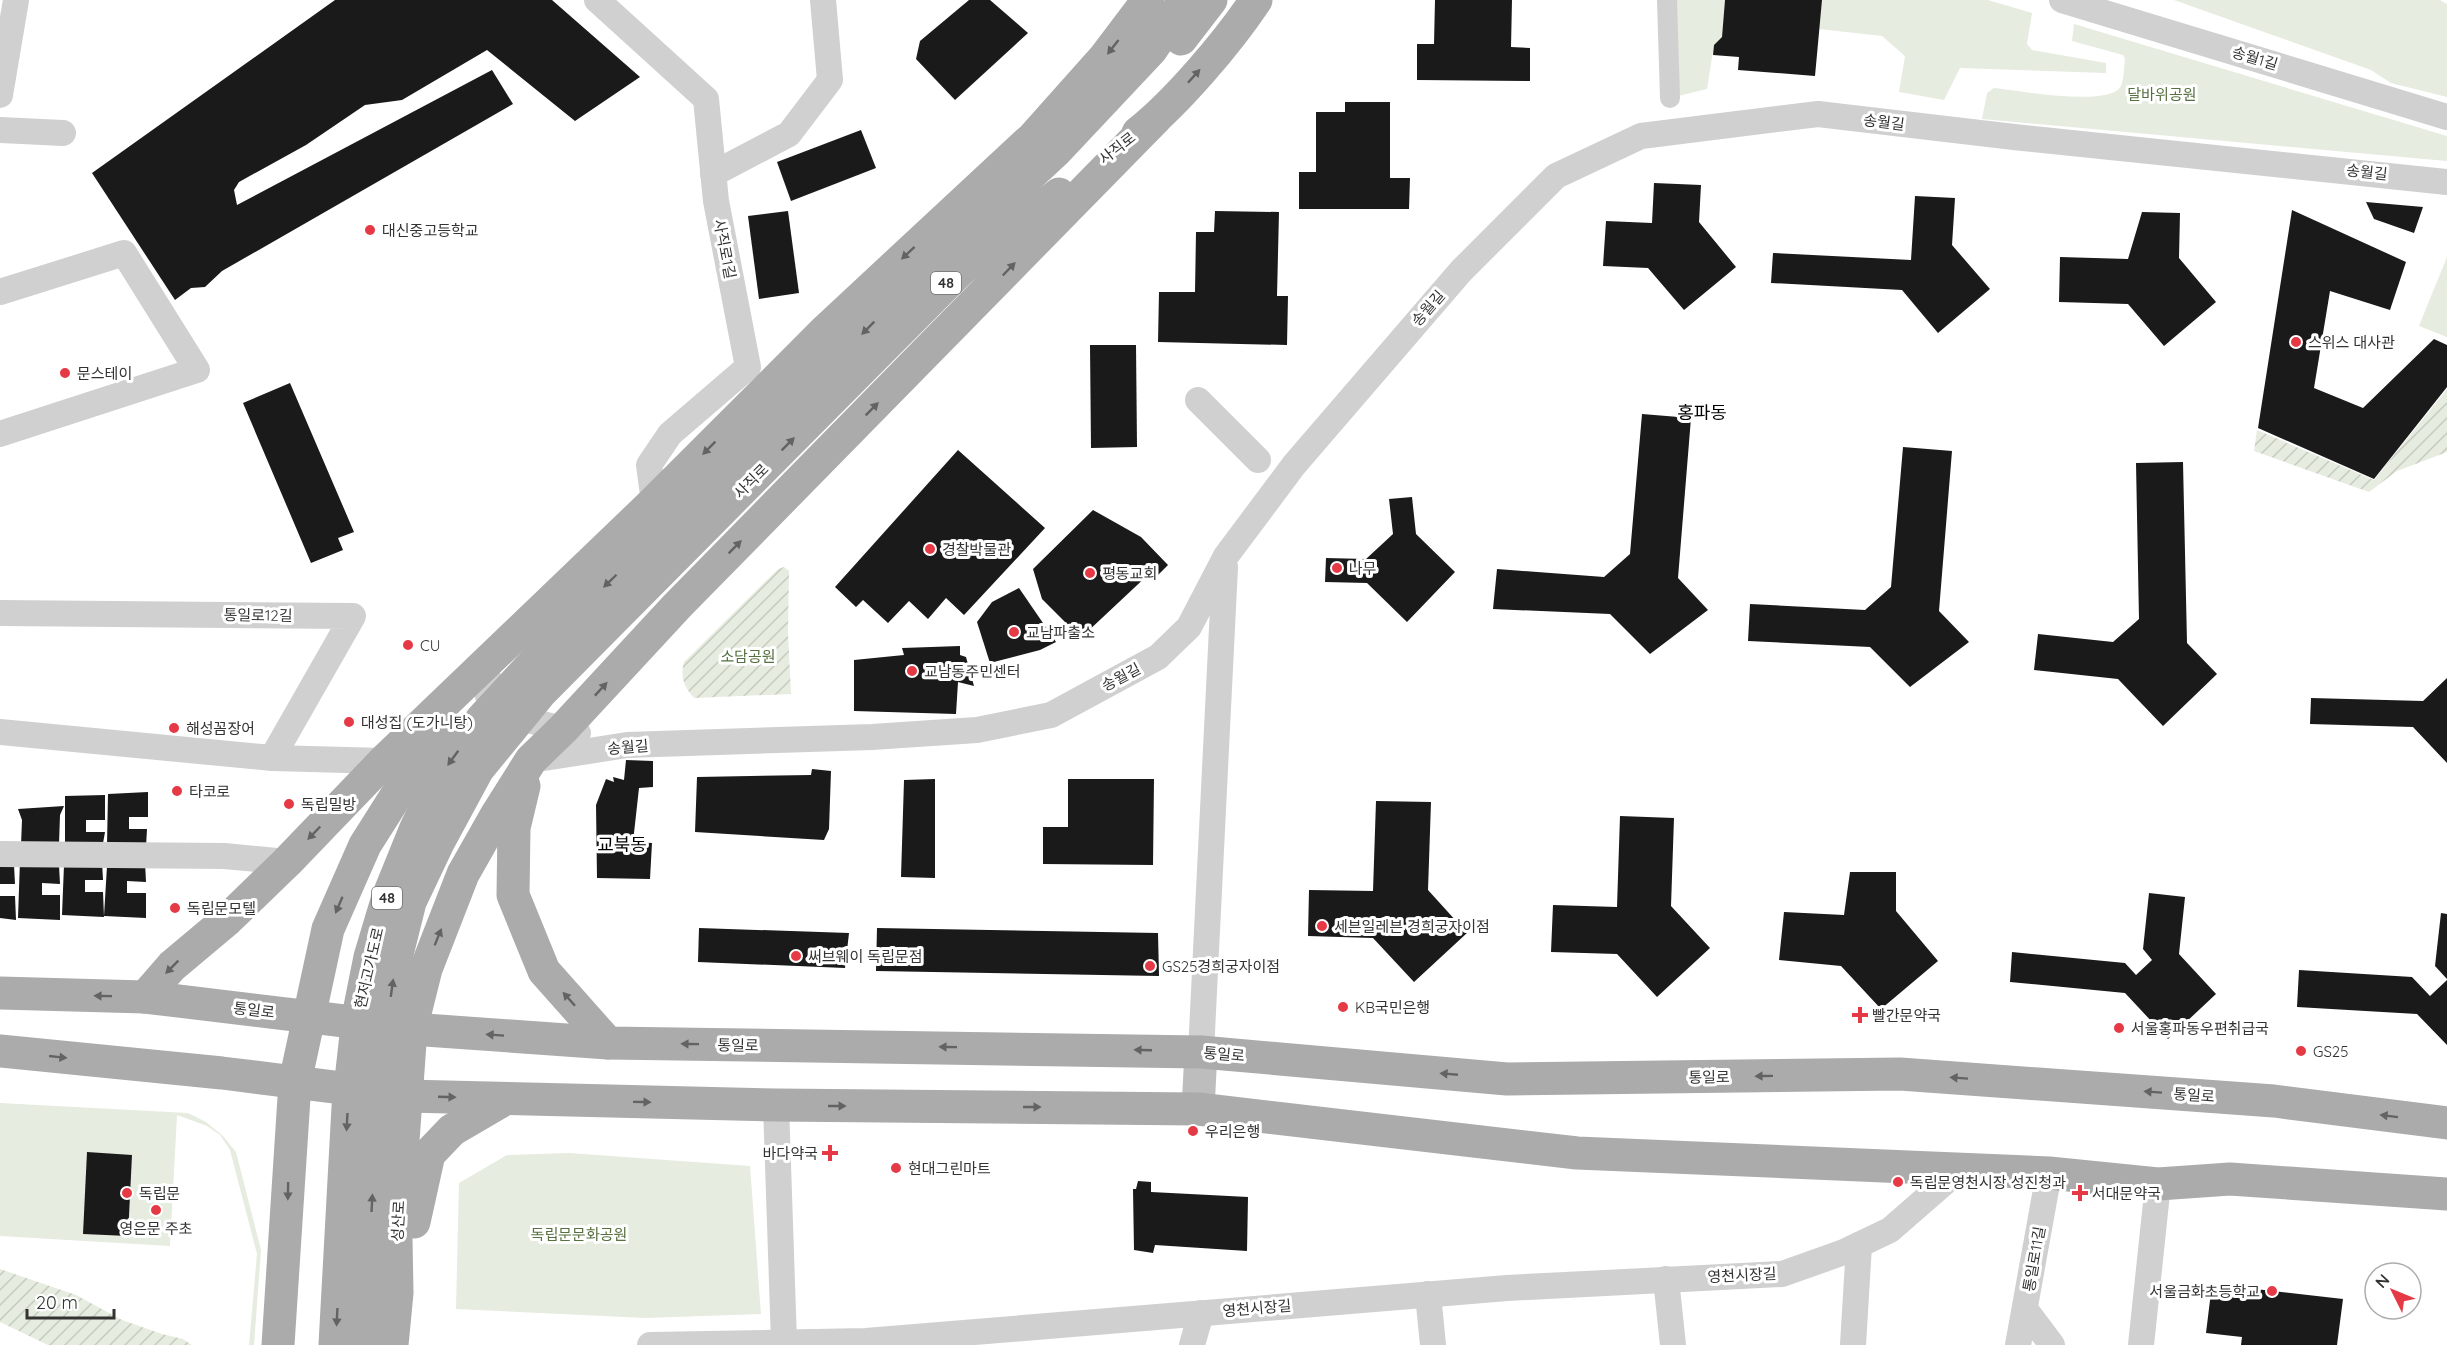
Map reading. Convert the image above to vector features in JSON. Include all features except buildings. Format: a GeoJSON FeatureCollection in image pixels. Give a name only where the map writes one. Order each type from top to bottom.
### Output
{"type":"FeatureCollection","features":[{"type":"Feature","properties":{"kind":"main road","name":"사직로"},"geometry":{"type":"LineString","coordinates":[[915,282],[1028,142],[1105,57],[1148,0]]}},
{"type":"Feature","properties":{"kind":"main road","name":"사직로"},"geometry":{"type":"LineString","coordinates":[[663,550],[915,282],[1056,151],[1151,50],[1185,0]]}},
{"type":"Feature","properties":{"kind":"main road","name":"사직로"},"geometry":{"type":"LineString","coordinates":[[663,550],[956,273],[1118,112],[1197,21],[1211,0]]}},
{"type":"Feature","properties":{"kind":"main road","name":"사직로"},"geometry":{"type":"LineString","coordinates":[[956,273],[1155,119],[1248,13]]}},
{"type":"Feature","properties":{"kind":"main road","name":"성산로"},"geometry":{"type":"LineString","coordinates":[[392,1345],[397,1293],[396,1238],[411,1029],[426,969],[464,874],[497,814],[531,760],[563,729],[677,606],[1155,119]]}},
{"type":"Feature","properties":{"kind":"main road"},"geometry":{"type":"LineString","coordinates":[[278,1345],[286,1242],[289,1141],[295,1082],[307,1016],[328,929],[364,845],[417,759],[483,678],[654,495],[827,329],[1028,142]]}},
{"type":"Feature","properties":{"kind":"main road","name":"현저고가도로"},"geometry":{"type":"LineString","coordinates":[[335,1345],[348,1107],[356,1029],[370,957],[388,897],[416,828],[446,767],[522,673],[663,550]]}},
{"type":"Feature","properties":{"kind":"main road","name":"현저고가도로"},"geometry":{"type":"LineString","coordinates":[[363,1345],[382,1059],[397,954],[410,902],[478,769],[507,731],[663,550]]}},
{"type":"Feature","properties":{"kind":"main road"},"geometry":{"type":"LineString","coordinates":[[145,997],[172,966],[228,919],[287,862],[384,761],[483,678]]}},
{"type":"Feature","properties":{"kind":"main road"},"geometry":{"type":"LineString","coordinates":[[531,760],[514,828],[513,895],[544,971],[608,1043]]}},
{"type":"Feature","properties":{"kind":"main road"},"geometry":{"type":"LineString","coordinates":[[384,813],[380,844],[387,869],[405,892],[448,891],[464,874]]}},
{"type":"Feature","properties":{"kind":"main road","name":"통일로"},"geometry":{"type":"LineString","coordinates":[[0,993],[145,997],[411,1029],[608,1043],[1201,1052],[1508,1079],[1900,1074],[2274,1101],[2447,1123]]}},
{"type":"Feature","properties":{"kind":"main road"},"geometry":{"type":"LineString","coordinates":[[0,1051],[222,1073],[406,1096],[776,1105],[1198,1108],[1577,1153],[2049,1173],[2158,1184],[2230,1179],[2447,1194]]}},
{"type":"Feature","properties":{"kind":"main road"},"geometry":{"type":"LineString","coordinates":[[1198,1108],[1201,1052]]}},
{"type":"Feature","properties":{"kind":"main road"},"geometry":{"type":"LineString","coordinates":[[222,1073],[261,1085],[278,1111],[289,1141]]}},
{"type":"Feature","properties":{"kind":"main road"},"geometry":{"type":"LineString","coordinates":[[397,1293],[429,1154],[452,1130],[505,1099]]}},
{"type":"Feature","properties":{"kind":"main road"},"geometry":{"type":"LineString","coordinates":[[286,1242],[299,1235],[335,1237],[378,1259],[397,1293]]}},
{"type":"Feature","properties":{"kind":"street"},"geometry":{"type":"LineString","coordinates":[[0,94],[16,0]]}},
{"type":"Feature","properties":{"kind":"street","name":"사직로1길"},"geometry":{"type":"LineString","coordinates":[[597,0],[706,99],[716,201],[747,367],[670,434],[649,465],[654,495]]}},
{"type":"Feature","properties":{"kind":"street"},"geometry":{"type":"LineString","coordinates":[[713,174],[789,135],[830,80],[823,0]]}},
{"type":"Feature","properties":{"kind":"street"},"geometry":{"type":"LineString","coordinates":[[1667,0],[1670,98]]}},
{"type":"Feature","properties":{"kind":"street","name":"송월1길"},"geometry":{"type":"LineString","coordinates":[[2062,0],[2447,117]]}},
{"type":"Feature","properties":{"kind":"street","name":"송월길"},"geometry":{"type":"LineString","coordinates":[[531,760],[627,745],[872,737],[977,730],[1051,715],[1158,657],[1189,627],[1226,556],[1294,465],[1461,271],[1556,176],[1641,136],[1818,114],[2014,137],[2447,182]]}},
{"type":"Feature","properties":{"kind":"street"},"geometry":{"type":"LineString","coordinates":[[0,130],[63,133]]}},
{"type":"Feature","properties":{"kind":"street"},"geometry":{"type":"LineString","coordinates":[[0,286],[0,292],[124,253],[197,370],[0,434]]}},
{"type":"Feature","properties":{"kind":"street"},"geometry":{"type":"LineString","coordinates":[[1198,400],[1258,460]]}},
{"type":"Feature","properties":{"kind":"street"},"geometry":{"type":"LineString","coordinates":[[495,637],[496,632],[654,495]]}},
{"type":"Feature","properties":{"kind":"street"},"geometry":{"type":"LineString","coordinates":[[1201,1052],[1226,556]]}},
{"type":"Feature","properties":{"kind":"street","name":"통일로12길"},"geometry":{"type":"LineString","coordinates":[[0,613],[353,616],[272,758]]}},
{"type":"Feature","properties":{"kind":"street"},"geometry":{"type":"LineString","coordinates":[[483,678],[488,696],[512,716],[627,745]]}},
{"type":"Feature","properties":{"kind":"street"},"geometry":{"type":"LineString","coordinates":[[0,732],[272,758],[384,761]]}},
{"type":"Feature","properties":{"kind":"street"},"geometry":{"type":"LineString","coordinates":[[0,854],[224,856],[287,862]]}},
{"type":"Feature","properties":{"kind":"street"},"geometry":{"type":"LineString","coordinates":[[776,1105],[784,1342]]}},
{"type":"Feature","properties":{"kind":"street","name":"영천시장길"},"geometry":{"type":"LineString","coordinates":[[650,1345],[988,1338],[1201,1313],[1428,1294],[1782,1274],[1859,1245],[1890,1230],[1960,1169]]}},
{"type":"Feature","properties":{"kind":"street","name":"통일로11길"},"geometry":{"type":"LineString","coordinates":[[2018,1345],[2049,1173]]}},
{"type":"Feature","properties":{"kind":"street"},"geometry":{"type":"LineString","coordinates":[[2142,1345],[2158,1184]]}},
{"type":"Feature","properties":{"kind":"street"},"geometry":{"type":"LineString","coordinates":[[1853,1345],[1859,1245]]}},
{"type":"Feature","properties":{"kind":"street"},"geometry":{"type":"LineString","coordinates":[[1666,1280],[1673,1345]]}},
{"type":"Feature","properties":{"kind":"street"},"geometry":{"type":"LineString","coordinates":[[1428,1294],[1433,1345]]}},
{"type":"Feature","properties":{"kind":"street"},"geometry":{"type":"LineString","coordinates":[[2025,1309],[2052,1345]]}},
{"type":"Feature","properties":{"kind":"street"},"geometry":{"type":"LineString","coordinates":[[1192,1345],[1201,1313]]}},
{"type":"Feature","properties":{"kind":"green space"},"geometry":{"type":"Polygon","coordinates":[[[1667,0],[1725,0],[1722,37],[1714,45],[1707,89],[1670,98],[1667,0]]]}},
{"type":"Feature","properties":{"kind":"green space","name":"달바위공원"},"geometry":{"type":"Polygon","coordinates":[[[1822,0],[1988,0],[2032,13],[2027,44],[2032,50],[2106,63],[2106,73],[1960,68],[1944,100],[1899,92],[1905,56],[1882,36],[1819,29],[1822,0]]]}},
{"type":"Feature","properties":{"kind":"green space"},"geometry":{"type":"Polygon","coordinates":[[[2174,0],[2440,0],[2447,4],[2447,97],[2391,83],[2371,70],[2174,0]]]}},
{"type":"Feature","properties":{"kind":"green space","name":"달바위공원"},"geometry":{"type":"Polygon","coordinates":[[[2074,24],[2447,136],[2447,161],[1982,119],[1987,93],[1994,88],[2082,97],[2100,96],[2113,92],[2121,86],[2125,59],[2123,55],[2072,41],[2074,24]]]}},
{"type":"Feature","properties":{"kind":"green space"},"geometry":{"type":"Polygon","coordinates":[[[2447,257],[2447,337],[2419,326],[2447,257]]]}},
{"type":"Feature","properties":{"kind":"green space"},"geometry":{"type":"Polygon","coordinates":[[[2447,389],[2447,452],[2397,471],[2369,492],[2254,451],[2257,430],[2374,480],[2447,389]]]}},
{"type":"Feature","properties":{"kind":"green space","name":"소담공원"},"geometry":{"type":"Polygon","coordinates":[[[784,567],[789,571],[788,634],[791,694],[694,698],[684,682],[682,673],[684,662],[778,569],[784,567]]]}},
{"type":"Feature","properties":{"kind":"green space"},"geometry":{"type":"Polygon","coordinates":[[[0,1103],[188,1113],[206,1122],[223,1136],[236,1152],[261,1250],[254,1345],[249,1345],[257,1254],[230,1150],[220,1135],[207,1126],[177,1115],[170,1246],[0,1236],[0,1103]]]}},
{"type":"Feature","properties":{"kind":"green space","name":"독립문문화공원"},"geometry":{"type":"Polygon","coordinates":[[[569,1153],[750,1166],[761,1314],[645,1318],[456,1309],[459,1183],[507,1155],[569,1153]]]}},
{"type":"Feature","properties":{"kind":"green space"},"geometry":{"type":"Polygon","coordinates":[[[0,1269],[76,1295],[122,1320],[183,1339],[192,1345],[48,1345],[0,1322],[0,1269]]]}},
{"type":"Feature","properties":{"kind":"place","name":"대신중고등학교"},"geometry":{"type":"Point","coordinates":[370,230]}},
{"type":"Feature","properties":{"kind":"place","name":"스위스 대사관"},"geometry":{"type":"Point","coordinates":[2296,342]}},
{"type":"Feature","properties":{"kind":"place","name":"문스테이"},"geometry":{"type":"Point","coordinates":[65,373]}},
{"type":"Feature","properties":{"kind":"place","name":"경찰박물관"},"geometry":{"type":"Point","coordinates":[930,549]}},
{"type":"Feature","properties":{"kind":"place","name":"나무"},"geometry":{"type":"Point","coordinates":[1337,568]}},
{"type":"Feature","properties":{"kind":"place","name":"평동교회"},"geometry":{"type":"Point","coordinates":[1090,573]}},
{"type":"Feature","properties":{"kind":"place","name":"교남파출소"},"geometry":{"type":"Point","coordinates":[1014,632]}},
{"type":"Feature","properties":{"kind":"place","name":"CU"},"geometry":{"type":"Point","coordinates":[408,645]}},
{"type":"Feature","properties":{"kind":"place","name":"교남동주민센터"},"geometry":{"type":"Point","coordinates":[912,671]}},
{"type":"Feature","properties":{"kind":"place","name":"대성집 (도가니탕)"},"geometry":{"type":"Point","coordinates":[349,722]}},
{"type":"Feature","properties":{"kind":"place","name":"해성꼼장어"},"geometry":{"type":"Point","coordinates":[174,728]}},
{"type":"Feature","properties":{"kind":"place","name":"타코로"},"geometry":{"type":"Point","coordinates":[177,791]}},
{"type":"Feature","properties":{"kind":"place","name":"독립밀방"},"geometry":{"type":"Point","coordinates":[289,804]}},
{"type":"Feature","properties":{"kind":"place","name":"독립문모텔"},"geometry":{"type":"Point","coordinates":[175,908]}},
{"type":"Feature","properties":{"kind":"place","name":"세븐일레븐 경희궁자이점"},"geometry":{"type":"Point","coordinates":[1322,926]}},
{"type":"Feature","properties":{"kind":"place","name":"써브웨이 독립문점"},"geometry":{"type":"Point","coordinates":[796,956]}},
{"type":"Feature","properties":{"kind":"place","name":"GS25경희궁자이점"},"geometry":{"type":"Point","coordinates":[1150,966]}},
{"type":"Feature","properties":{"kind":"place","name":"KB국민은행"},"geometry":{"type":"Point","coordinates":[1343,1007]}},
{"type":"Feature","properties":{"kind":"place","name":"빨간문약국"},"geometry":{"type":"Point","coordinates":[1860,1015]}},
{"type":"Feature","properties":{"kind":"place","name":"서울홍파동우편취급국"},"geometry":{"type":"Point","coordinates":[2119,1028]}},
{"type":"Feature","properties":{"kind":"place","name":"GS25"},"geometry":{"type":"Point","coordinates":[2301,1051]}},
{"type":"Feature","properties":{"kind":"place","name":"우리은행"},"geometry":{"type":"Point","coordinates":[1193,1131]}},
{"type":"Feature","properties":{"kind":"place","name":"바다약국"},"geometry":{"type":"Point","coordinates":[830,1153]}},
{"type":"Feature","properties":{"kind":"place","name":"현대그린마트"},"geometry":{"type":"Point","coordinates":[896,1168]}},
{"type":"Feature","properties":{"kind":"place","name":"독립문영천시장 성진청과"},"geometry":{"type":"Point","coordinates":[1898,1182]}},
{"type":"Feature","properties":{"kind":"place","name":"독립문"},"geometry":{"type":"Point","coordinates":[127,1193]}},
{"type":"Feature","properties":{"kind":"place","name":"서대문약국"},"geometry":{"type":"Point","coordinates":[2080,1193]}},
{"type":"Feature","properties":{"kind":"place","name":"영은문 주초"},"geometry":{"type":"Point","coordinates":[156,1210]}},
{"type":"Feature","properties":{"kind":"place","name":"서울금화초등학교"},"geometry":{"type":"Point","coordinates":[2272,1291]}},
{"type":"Feature","properties":{"kind":"district","name":"홍파동"},"geometry":{"type":"Point","coordinates":[1702,412]}},
{"type":"Feature","properties":{"kind":"district","name":"교북동"},"geometry":{"type":"Point","coordinates":[622,844]}}]}
